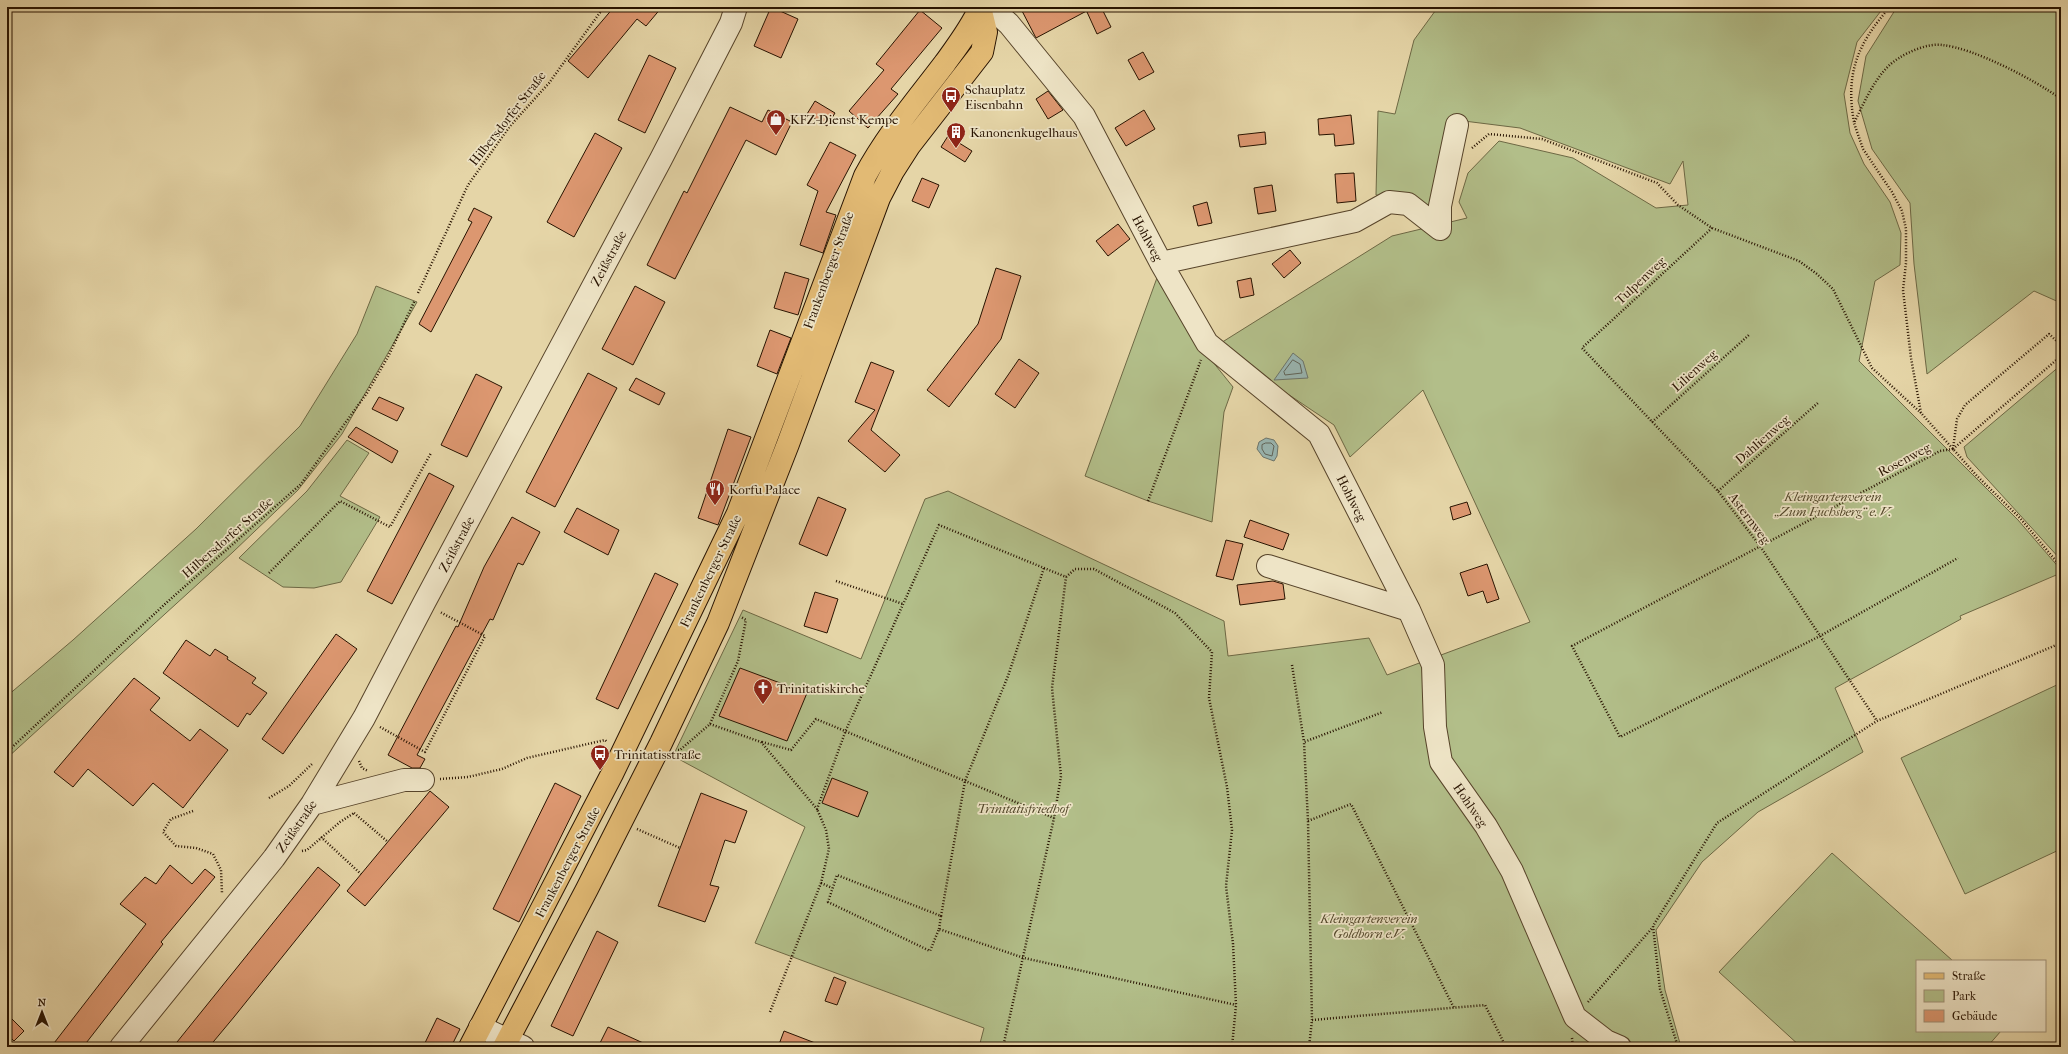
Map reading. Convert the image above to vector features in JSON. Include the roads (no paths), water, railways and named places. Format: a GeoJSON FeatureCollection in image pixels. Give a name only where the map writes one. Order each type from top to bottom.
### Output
{"type":"FeatureCollection","features":[{"type":"Feature","properties":{"kind":"main road","name":"Frankenberger Straße"},"geometry":{"type":"LineString","coordinates":[[512,1045],[587,889],[661,743],[724,609],[788,444],[879,198],[893,171],[909,146],[982,52],[986,32],[980,8]]}},
{"type":"Feature","properties":{"kind":"main road","name":"Frankenberger Straße"},"geometry":{"type":"LineString","coordinates":[[470,1047],[624,751],[738,513],[865,176],[880,148],[959,43],[973,22],[980,8]]}},
{"type":"Feature","properties":{"kind":"street","name":"Zeißstraße"},"geometry":{"type":"LineString","coordinates":[[121,1047],[274,858],[312,804],[364,718],[661,160],[731,23],[736,7]]}},
{"type":"Feature","properties":{"kind":"street","name":"Hohlweg"},"geometry":{"type":"LineString","coordinates":[[980,8],[998,15],[1009,24],[1084,116],[1161,263],[1208,343],[1319,434],[1409,610],[1433,665],[1435,727],[1441,762],[1486,826],[1512,871],[1575,1017],[1606,1041],[1620,1047]]}},
{"type":"Feature","properties":{"kind":"street"},"geometry":{"type":"LineString","coordinates":[[1161,263],[1355,221],[1389,202],[1408,204],[1440,229],[1440,206],[1458,125]]}},
{"type":"Feature","properties":{"kind":"street"},"geometry":{"type":"LineString","coordinates":[[1268,566],[1409,610]]}},
{"type":"Feature","properties":{"kind":"street"},"geometry":{"type":"LineString","coordinates":[[312,804],[404,780],[422,780]]}},
{"type":"Feature","properties":{"kind":"street"},"geometry":{"type":"LineString","coordinates":[[480,1027],[512,1045]]}},
{"type":"Feature","properties":{"kind":"water"},"geometry":{"type":"Polygon","coordinates":[[[1293,353],[1303,361],[1308,378],[1274,380],[1293,353]]]}},
{"type":"Feature","properties":{"kind":"water"},"geometry":{"type":"Polygon","coordinates":[[[1266,438],[1274,440],[1278,446],[1277,456],[1274,461],[1263,457],[1257,449],[1259,442],[1266,438]]]}},
{"type":"Feature","properties":{"kind":"place","name":"Schauplatz Eisenbahn"},"geometry":{"type":"Point","coordinates":[951,113]}},
{"type":"Feature","properties":{"kind":"place","name":"KFZ-Dienst Kempe"},"geometry":{"type":"Point","coordinates":[776,136]}},
{"type":"Feature","properties":{"kind":"place","name":"Kanonenkugelhaus"},"geometry":{"type":"Point","coordinates":[956,149]}},
{"type":"Feature","properties":{"kind":"place","name":"Korfu Palace"},"geometry":{"type":"Point","coordinates":[715,506]}},
{"type":"Feature","properties":{"kind":"place","name":"Trinitatiskirche"},"geometry":{"type":"Point","coordinates":[763,705]}},
{"type":"Feature","properties":{"kind":"place","name":"Trinitatisstraße"},"geometry":{"type":"Point","coordinates":[600,771]}},
{"type":"Feature","properties":{"kind":"park label","name":"Kleingartenverein „Zum Fuchsberg“ e. V."},"geometry":{"type":"Point","coordinates":[1833,504]}},
{"type":"Feature","properties":{"kind":"park label","name":"Trinitatisfriedhof"},"geometry":{"type":"Point","coordinates":[1023,808]}},
{"type":"Feature","properties":{"kind":"park label","name":"Kleingartenverein Goldborn e.V."},"geometry":{"type":"Point","coordinates":[1369,926]}}]}
